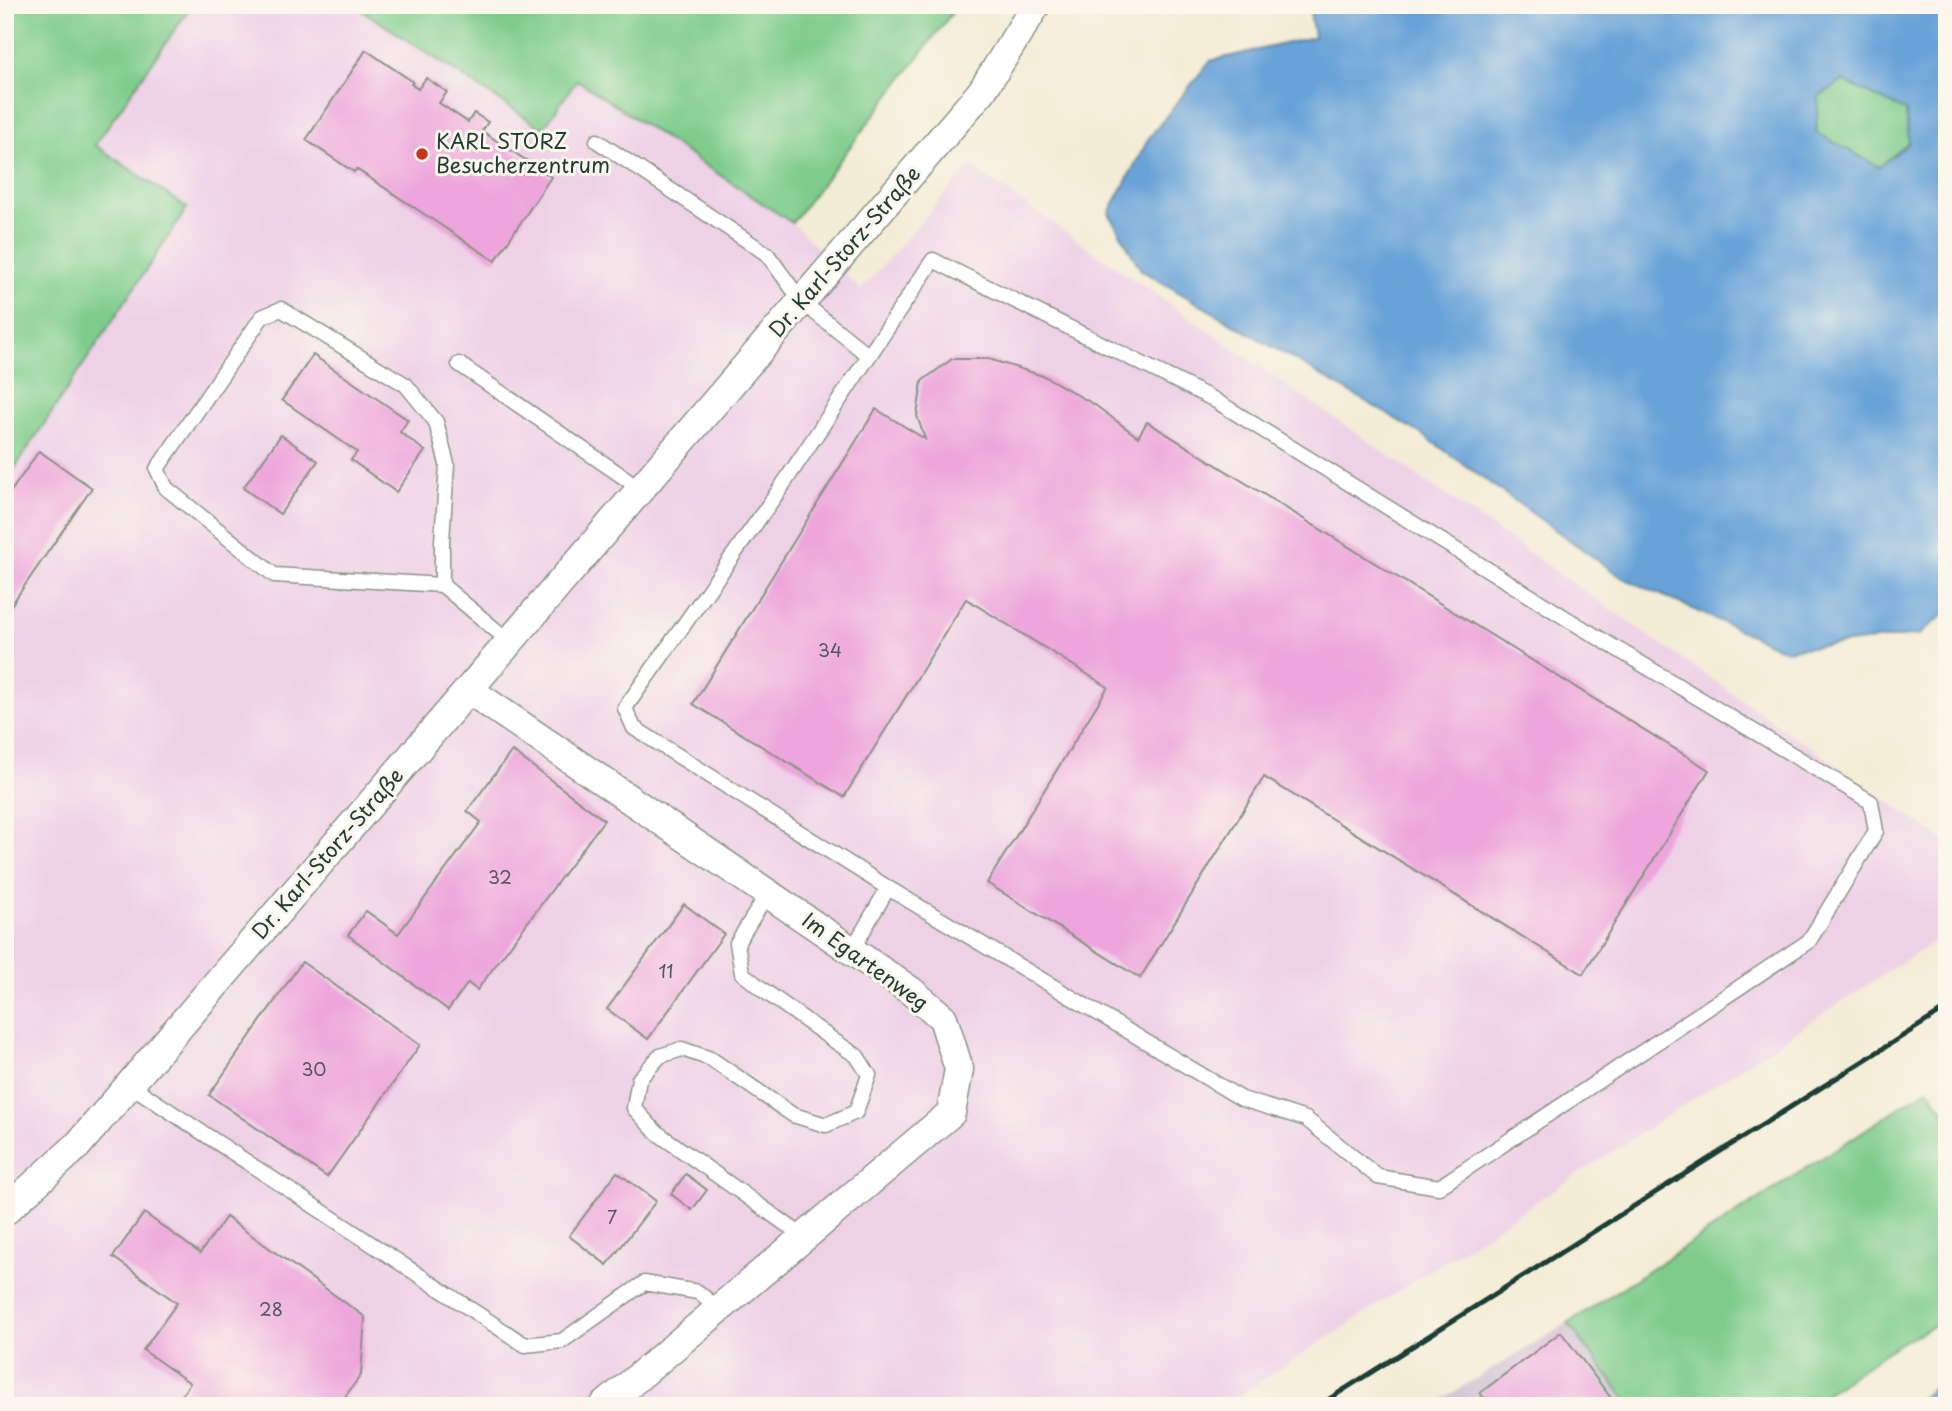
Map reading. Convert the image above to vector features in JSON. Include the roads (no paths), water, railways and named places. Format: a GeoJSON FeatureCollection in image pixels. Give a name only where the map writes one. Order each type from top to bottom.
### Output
{"type":"FeatureCollection","features":[{"type":"Feature","properties":{"kind":"street","name":"Dr. Karl-Storz-Straße"},"geometry":{"type":"LineString","coordinates":[[5,1211],[77,1146],[802,302],[982,91],[1036,5]]}},
{"type":"Feature","properties":{"kind":"street","name":"Im Egartenweg"},"geometry":{"type":"LineString","coordinates":[[469,690],[911,990],[943,1018],[959,1069],[951,1113],[604,1406]]}},
{"type":"Feature","properties":{"kind":"lane"},"geometry":{"type":"LineString","coordinates":[[597,141],[767,254],[802,302],[869,356]]}},
{"type":"Feature","properties":{"kind":"lane"},"geometry":{"type":"LineString","coordinates":[[933,260],[1213,399],[1569,620],[1871,802],[1876,831],[1809,941],[1439,1187],[1378,1177],[1306,1119],[1242,1099],[888,888],[634,728],[625,708],[780,489],[933,260]]}},
{"type":"Feature","properties":{"kind":"lane"},"geometry":{"type":"LineString","coordinates":[[442,585],[447,464],[436,422],[405,385],[281,309],[262,317],[157,469],[166,488],[274,575],[442,585],[510,642]]}},
{"type":"Feature","properties":{"kind":"lane"},"geometry":{"type":"LineString","coordinates":[[459,364],[641,489]]}},
{"type":"Feature","properties":{"kind":"lane"},"geometry":{"type":"LineString","coordinates":[[852,950],[888,888]]}},
{"type":"Feature","properties":{"kind":"lane"},"geometry":{"type":"LineString","coordinates":[[768,893],[737,943],[742,973],[857,1056],[869,1076],[856,1112],[826,1125],[793,1115],[711,1059],[682,1049],[660,1056],[639,1079],[634,1108],[656,1132],[804,1237]]}},
{"type":"Feature","properties":{"kind":"lane"},"geometry":{"type":"LineString","coordinates":[[130,1085],[526,1345],[562,1341],[644,1283],[698,1292],[718,1309]]}},
{"type":"Feature","properties":{"kind":"water"},"geometry":{"type":"Polygon","coordinates":[[[1309,5],[1947,5],[1947,612],[1919,635],[1784,650],[1621,577],[1423,435],[1141,270],[1109,213],[1149,138],[1210,61],[1314,37],[1309,5]],[[1843,81],[1819,96],[1816,132],[1879,167],[1909,143],[1906,111],[1843,81]]]}},
{"type":"Feature","properties":{"kind":"water"},"geometry":{"type":"Polygon","coordinates":[[[1947,1378],[1947,1406],[1910,1406],[1947,1378]]]}},
{"type":"Feature","properties":{"kind":"railway"},"geometry":{"type":"LineString","coordinates":[[1318,1406],[1947,1008]]}},
{"type":"Feature","properties":{"kind":"place","name":"KARL STORZ Besucherzentrum"},"geometry":{"type":"Point","coordinates":[422,154]}}]}
